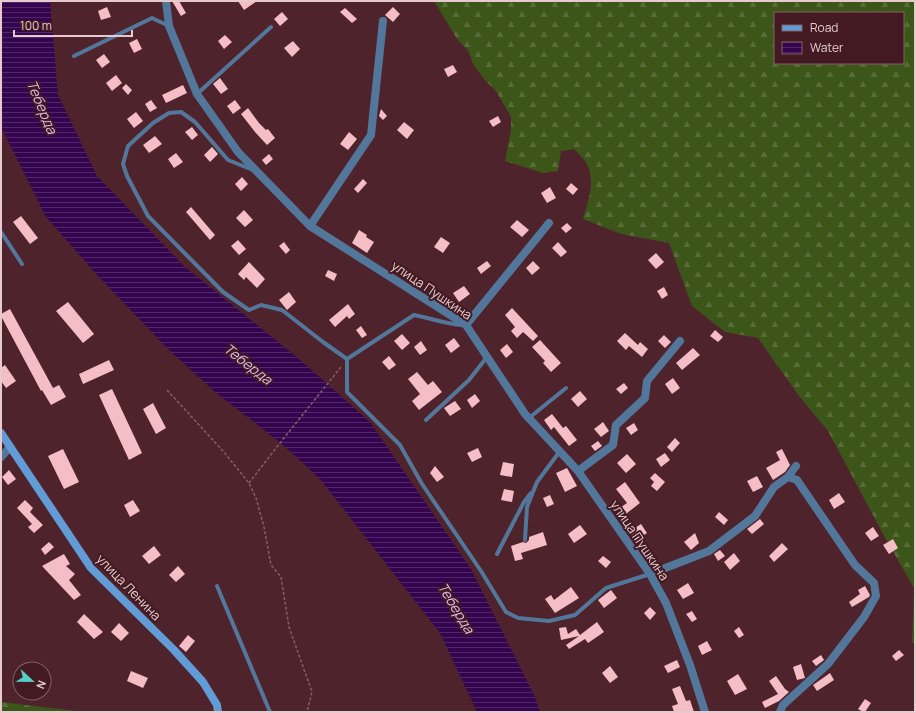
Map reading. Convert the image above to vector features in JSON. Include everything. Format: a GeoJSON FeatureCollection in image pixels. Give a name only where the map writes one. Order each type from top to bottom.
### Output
{"type":"FeatureCollection","features":[{"type":"Feature","properties":{"kind":"main road","name":"улица Ленина"},"geometry":{"type":"LineString","coordinates":[[1,433],[91,568],[174,650],[203,682],[216,705],[218,712]]}},
{"type":"Feature","properties":{"kind":"street","name":"улица Пушкина"},"geometry":{"type":"LineString","coordinates":[[166,1],[169,26],[197,94],[238,152],[310,226],[466,325],[528,418],[578,471],[650,574],[666,602],[690,665],[705,712]]}},
{"type":"Feature","properties":{"kind":"street"},"geometry":{"type":"LineString","coordinates":[[310,226],[371,135],[382,21]]}},
{"type":"Feature","properties":{"kind":"street"},"geometry":{"type":"LineString","coordinates":[[466,325],[549,223]]}},
{"type":"Feature","properties":{"kind":"street"},"geometry":{"type":"LineString","coordinates":[[578,471],[613,445],[616,425],[645,398],[647,381],[680,341]]}},
{"type":"Feature","properties":{"kind":"street"},"geometry":{"type":"LineString","coordinates":[[1,457],[10,447]]}},
{"type":"Feature","properties":{"kind":"street"},"geometry":{"type":"LineString","coordinates":[[650,574],[709,551],[755,516],[774,487],[788,477],[796,466]]}},
{"type":"Feature","properties":{"kind":"street"},"geometry":{"type":"LineString","coordinates":[[780,712],[783,706],[828,664],[864,617],[876,596],[874,583],[855,565],[797,480],[788,477]]}},
{"type":"Feature","properties":{"kind":"lane"},"geometry":{"type":"LineString","coordinates":[[74,56],[152,18],[169,26]]}},
{"type":"Feature","properties":{"kind":"lane"},"geometry":{"type":"LineString","coordinates":[[197,94],[271,27]]}},
{"type":"Feature","properties":{"kind":"lane"},"geometry":{"type":"LineString","coordinates":[[257,172],[228,160],[195,122],[181,112],[169,113],[153,123],[128,146],[123,164],[127,176],[148,216],[223,292],[249,310],[261,305],[282,310],[347,359]]}},
{"type":"Feature","properties":{"kind":"lane"},"geometry":{"type":"LineString","coordinates":[[1,232],[22,264]]}},
{"type":"Feature","properties":{"kind":"lane"},"geometry":{"type":"LineString","coordinates":[[347,359],[414,315],[450,324],[466,325]]}},
{"type":"Feature","properties":{"kind":"lane"},"geometry":{"type":"LineString","coordinates":[[426,420],[469,380],[487,357]]}},
{"type":"Feature","properties":{"kind":"lane"},"geometry":{"type":"LineString","coordinates":[[347,359],[346,392],[400,445],[422,484],[481,571],[506,612],[518,618],[549,621],[574,615],[606,588],[650,574]]}},
{"type":"Feature","properties":{"kind":"lane"},"geometry":{"type":"LineString","coordinates":[[528,418],[566,388]]}},
{"type":"Feature","properties":{"kind":"lane"},"geometry":{"type":"LineString","coordinates":[[525,540],[527,507],[534,488],[560,451]]}},
{"type":"Feature","properties":{"kind":"lane"},"geometry":{"type":"LineString","coordinates":[[498,554],[524,502],[534,488]]}},
{"type":"Feature","properties":{"kind":"lane"},"geometry":{"type":"LineString","coordinates":[[217,586],[270,712]]}},
{"type":"Feature","properties":{"kind":"path"},"geometry":{"type":"LineString","coordinates":[[249,483],[347,359]]}},
{"type":"Feature","properties":{"kind":"path"},"geometry":{"type":"LineString","coordinates":[[167,390],[223,451],[249,483],[256,498],[264,526],[271,565],[281,577],[289,627],[312,692],[307,712]]}},
{"type":"Feature","properties":{"kind":"green space"},"geometry":{"type":"Polygon","coordinates":[[[434,1],[915,1],[915,645],[912,642],[914,588],[883,534],[828,431],[799,396],[758,338],[725,332],[692,306],[669,243],[621,234],[583,219],[589,197],[591,183],[590,175],[589,168],[585,161],[574,149],[561,151],[558,171],[543,173],[505,161],[511,130],[511,117],[496,91],[484,79],[473,64],[468,50],[457,39],[434,1]]]}},
{"type":"Feature","properties":{"kind":"green space"},"geometry":{"type":"Polygon","coordinates":[[[1,702],[85,712],[1,712],[1,702]]]}},
{"type":"Feature","properties":{"kind":"water","name":"Теберда"},"geometry":{"type":"Polygon","coordinates":[[[1,1],[50,1],[58,95],[97,176],[184,266],[299,359],[370,422],[471,569],[535,697],[540,712],[477,712],[440,633],[320,479],[283,445],[214,391],[168,349],[98,276],[46,217],[1,127],[1,1]]]}},
{"type":"Feature","properties":{"kind":"building"},"geometry":{"type":"Polygon","coordinates":[[[172,1],[179,1],[186,13],[181,16],[172,1]]]}},
{"type":"Feature","properties":{"kind":"building"},"geometry":{"type":"Polygon","coordinates":[[[238,1],[257,1],[244,10],[238,1]]]}},
{"type":"Feature","properties":{"kind":"building"},"geometry":{"type":"Polygon","coordinates":[[[107,7],[111,17],[101,20],[98,11],[107,7]]]}},
{"type":"Feature","properties":{"kind":"building"},"geometry":{"type":"Polygon","coordinates":[[[393,7],[400,14],[393,22],[385,15],[393,7]]]}},
{"type":"Feature","properties":{"kind":"building"},"geometry":{"type":"Polygon","coordinates":[[[345,8],[357,19],[352,23],[340,12],[345,8]]]}},
{"type":"Feature","properties":{"kind":"building"},"geometry":{"type":"Polygon","coordinates":[[[282,12],[288,19],[280,26],[274,19],[282,12]]]}},
{"type":"Feature","properties":{"kind":"building"},"geometry":{"type":"Polygon","coordinates":[[[225,35],[232,42],[224,49],[218,41],[225,35]]]}},
{"type":"Feature","properties":{"kind":"building"},"geometry":{"type":"Polygon","coordinates":[[[137,39],[142,49],[134,53],[129,43],[137,39]]]}},
{"type":"Feature","properties":{"kind":"building"},"geometry":{"type":"Polygon","coordinates":[[[293,41],[300,49],[292,57],[284,48],[293,41]]]}},
{"type":"Feature","properties":{"kind":"building"},"geometry":{"type":"Polygon","coordinates":[[[104,54],[110,62],[102,68],[96,60],[104,54]]]}},
{"type":"Feature","properties":{"kind":"building"},"geometry":{"type":"Polygon","coordinates":[[[453,65],[457,72],[448,77],[444,69],[453,65]]]}},
{"type":"Feature","properties":{"kind":"building"},"geometry":{"type":"Polygon","coordinates":[[[116,75],[122,83],[112,91],[106,83],[116,75]]]}},
{"type":"Feature","properties":{"kind":"building"},"geometry":{"type":"Polygon","coordinates":[[[220,78],[228,89],[221,94],[213,84],[220,78]]]}},
{"type":"Feature","properties":{"kind":"building"},"geometry":{"type":"Polygon","coordinates":[[[126,84],[132,90],[128,95],[122,88],[126,84]]]}},
{"type":"Feature","properties":{"kind":"building"},"geometry":{"type":"Polygon","coordinates":[[[183,85],[187,93],[166,103],[162,95],[183,85]]]}},
{"type":"Feature","properties":{"kind":"building"},"geometry":{"type":"Polygon","coordinates":[[[151,100],[157,108],[150,112],[145,104],[151,100]]]}},
{"type":"Feature","properties":{"kind":"building"},"geometry":{"type":"Polygon","coordinates":[[[235,100],[241,108],[233,114],[227,106],[235,100]]]}},
{"type":"Feature","properties":{"kind":"building"},"geometry":{"type":"Polygon","coordinates":[[[248,108],[259,123],[266,130],[268,129],[275,138],[267,145],[241,114],[248,108]]]}},
{"type":"Feature","properties":{"kind":"building"},"geometry":{"type":"Polygon","coordinates":[[[381,109],[387,116],[383,120],[379,116],[381,109]]]}},
{"type":"Feature","properties":{"kind":"building"},"geometry":{"type":"Polygon","coordinates":[[[136,112],[143,121],[134,128],[127,119],[136,112]]]}},
{"type":"Feature","properties":{"kind":"building"},"geometry":{"type":"Polygon","coordinates":[[[498,116],[501,122],[493,127],[489,121],[498,116]]]}},
{"type":"Feature","properties":{"kind":"building"},"geometry":{"type":"Polygon","coordinates":[[[404,122],[414,130],[407,139],[397,130],[404,122]]]}},
{"type":"Feature","properties":{"kind":"building"},"geometry":{"type":"Polygon","coordinates":[[[192,127],[198,135],[192,140],[185,132],[192,127]]]}},
{"type":"Feature","properties":{"kind":"building"},"geometry":{"type":"Polygon","coordinates":[[[349,132],[357,139],[348,150],[340,144],[349,132]]]}},
{"type":"Feature","properties":{"kind":"building"},"geometry":{"type":"Polygon","coordinates":[[[155,136],[162,144],[149,153],[143,145],[155,136]]]}},
{"type":"Feature","properties":{"kind":"building"},"geometry":{"type":"Polygon","coordinates":[[[212,147],[218,154],[210,162],[204,155],[212,147]]]}},
{"type":"Feature","properties":{"kind":"building"},"geometry":{"type":"Polygon","coordinates":[[[176,153],[183,162],[174,168],[168,159],[176,153]]]}},
{"type":"Feature","properties":{"kind":"building"},"geometry":{"type":"Polygon","coordinates":[[[269,154],[273,159],[266,165],[262,160],[269,154]]]}},
{"type":"Feature","properties":{"kind":"building"},"geometry":{"type":"Polygon","coordinates":[[[242,177],[248,184],[241,191],[235,184],[242,177]]]}},
{"type":"Feature","properties":{"kind":"building"},"geometry":{"type":"Polygon","coordinates":[[[363,179],[367,183],[358,193],[354,189],[363,179]]]}},
{"type":"Feature","properties":{"kind":"building"},"geometry":{"type":"Polygon","coordinates":[[[571,183],[578,189],[573,195],[566,189],[571,183]]]}},
{"type":"Feature","properties":{"kind":"building"},"geometry":{"type":"Polygon","coordinates":[[[550,187],[556,198],[547,203],[541,193],[550,187]]]}},
{"type":"Feature","properties":{"kind":"building"},"geometry":{"type":"Polygon","coordinates":[[[191,207],[215,235],[210,240],[186,212],[191,207]]]}},
{"type":"Feature","properties":{"kind":"building"},"geometry":{"type":"Polygon","coordinates":[[[244,210],[253,220],[245,227],[236,218],[244,210]]]}},
{"type":"Feature","properties":{"kind":"building"},"geometry":{"type":"Polygon","coordinates":[[[21,216],[38,238],[30,244],[13,222],[21,216]]]}},
{"type":"Feature","properties":{"kind":"building"},"geometry":{"type":"Polygon","coordinates":[[[517,220],[529,230],[522,237],[510,227],[517,220]]]}},
{"type":"Feature","properties":{"kind":"building"},"geometry":{"type":"Polygon","coordinates":[[[567,223],[572,228],[566,233],[561,228],[567,223]]]}},
{"type":"Feature","properties":{"kind":"building"},"geometry":{"type":"Polygon","coordinates":[[[359,230],[374,242],[367,253],[352,243],[359,230]]]}},
{"type":"Feature","properties":{"kind":"building"},"geometry":{"type":"Polygon","coordinates":[[[441,237],[450,243],[443,253],[434,247],[441,237]]]}},
{"type":"Feature","properties":{"kind":"building"},"geometry":{"type":"Polygon","coordinates":[[[238,240],[246,249],[239,255],[231,246],[238,240]]]}},
{"type":"Feature","properties":{"kind":"building"},"geometry":{"type":"Polygon","coordinates":[[[284,242],[290,250],[286,254],[279,246],[284,242]]]}},
{"type":"Feature","properties":{"kind":"building"},"geometry":{"type":"Polygon","coordinates":[[[558,242],[567,252],[561,257],[552,248],[558,242]]]}},
{"type":"Feature","properties":{"kind":"building"},"geometry":{"type":"Polygon","coordinates":[[[656,253],[664,262],[656,269],[648,260],[656,253]]]}},
{"type":"Feature","properties":{"kind":"building"},"geometry":{"type":"Polygon","coordinates":[[[487,261],[491,266],[481,274],[477,268],[487,261]]]}},
{"type":"Feature","properties":{"kind":"building"},"geometry":{"type":"Polygon","coordinates":[[[533,261],[540,268],[532,275],[526,268],[533,261]]]}},
{"type":"Feature","properties":{"kind":"building"},"geometry":{"type":"Polygon","coordinates":[[[249,262],[265,279],[257,288],[246,277],[244,280],[238,274],[249,262]]]}},
{"type":"Feature","properties":{"kind":"building"},"geometry":{"type":"Polygon","coordinates":[[[328,270],[337,274],[334,281],[325,276],[328,270]]]}},
{"type":"Feature","properties":{"kind":"building"},"geometry":{"type":"Polygon","coordinates":[[[464,286],[470,294],[459,302],[453,293],[464,286]]]}},
{"type":"Feature","properties":{"kind":"building"},"geometry":{"type":"Polygon","coordinates":[[[664,287],[668,295],[662,299],[657,291],[664,287]]]}},
{"type":"Feature","properties":{"kind":"building"},"geometry":{"type":"Polygon","coordinates":[[[289,292],[296,302],[287,310],[279,300],[289,292]]]}},
{"type":"Feature","properties":{"kind":"building"},"geometry":{"type":"Polygon","coordinates":[[[68,302],[94,334],[83,343],[56,311],[68,302]]]}},
{"type":"Feature","properties":{"kind":"building"},"geometry":{"type":"Polygon","coordinates":[[[348,304],[355,314],[349,319],[347,316],[335,327],[329,320],[348,304]]]}},
{"type":"Feature","properties":{"kind":"building"},"geometry":{"type":"Polygon","coordinates":[[[512,308],[538,336],[533,341],[523,332],[517,338],[511,331],[515,327],[505,315],[512,308]]]}},
{"type":"Feature","properties":{"kind":"building"},"geometry":{"type":"Polygon","coordinates":[[[10,309],[53,388],[59,385],[66,397],[51,405],[42,390],[41,391],[1,316],[1,314],[10,309]]]}},
{"type":"Feature","properties":{"kind":"building"},"geometry":{"type":"Polygon","coordinates":[[[361,326],[367,335],[362,338],[356,330],[361,326]]]}},
{"type":"Feature","properties":{"kind":"building"},"geometry":{"type":"Polygon","coordinates":[[[715,330],[723,337],[718,342],[710,336],[715,330]]]}},
{"type":"Feature","properties":{"kind":"building"},"geometry":{"type":"Polygon","coordinates":[[[625,333],[638,345],[640,342],[648,349],[642,357],[629,346],[626,350],[617,341],[625,333]]]}},
{"type":"Feature","properties":{"kind":"building"},"geometry":{"type":"Polygon","coordinates":[[[402,334],[410,343],[402,350],[394,341],[402,334]]]}},
{"type":"Feature","properties":{"kind":"building"},"geometry":{"type":"Polygon","coordinates":[[[664,335],[671,342],[665,348],[658,341],[664,335]]]}},
{"type":"Feature","properties":{"kind":"building"},"geometry":{"type":"Polygon","coordinates":[[[454,338],[460,346],[451,353],[445,345],[454,338]]]}},
{"type":"Feature","properties":{"kind":"building"},"geometry":{"type":"Polygon","coordinates":[[[540,340],[561,363],[551,372],[543,363],[545,361],[532,347],[540,340]]]}},
{"type":"Feature","properties":{"kind":"building"},"geometry":{"type":"Polygon","coordinates":[[[421,341],[427,350],[420,355],[414,347],[421,341]]]}},
{"type":"Feature","properties":{"kind":"building"},"geometry":{"type":"Polygon","coordinates":[[[507,344],[513,352],[506,358],[500,350],[507,344]]]}},
{"type":"Feature","properties":{"kind":"building"},"geometry":{"type":"Polygon","coordinates":[[[693,348],[700,355],[682,370],[676,363],[693,348]]]}},
{"type":"Feature","properties":{"kind":"building"},"geometry":{"type":"Polygon","coordinates":[[[389,356],[396,365],[389,370],[382,362],[389,356]]]}},
{"type":"Feature","properties":{"kind":"building"},"geometry":{"type":"Polygon","coordinates":[[[109,360],[114,370],[83,384],[79,374],[109,360]]]}},
{"type":"Feature","properties":{"kind":"building"},"geometry":{"type":"Polygon","coordinates":[[[5,365],[16,381],[6,388],[1,381],[1,368],[5,365]]]}},
{"type":"Feature","properties":{"kind":"building"},"geometry":{"type":"Polygon","coordinates":[[[417,372],[428,385],[433,381],[442,392],[419,410],[412,401],[420,394],[408,379],[417,372]]]}},
{"type":"Feature","properties":{"kind":"building"},"geometry":{"type":"Polygon","coordinates":[[[673,378],[680,388],[672,394],[665,384],[673,378]]]}},
{"type":"Feature","properties":{"kind":"building"},"geometry":{"type":"Polygon","coordinates":[[[624,383],[628,388],[621,394],[616,389],[624,383]]]}},
{"type":"Feature","properties":{"kind":"building"},"geometry":{"type":"Polygon","coordinates":[[[112,389],[142,453],[129,460],[99,395],[112,389]]]}},
{"type":"Feature","properties":{"kind":"building"},"geometry":{"type":"Polygon","coordinates":[[[580,391],[587,399],[578,407],[571,399],[580,391]]]}},
{"type":"Feature","properties":{"kind":"building"},"geometry":{"type":"Polygon","coordinates":[[[475,394],[480,401],[472,408],[467,400],[475,394]]]}},
{"type":"Feature","properties":{"kind":"building"},"geometry":{"type":"Polygon","coordinates":[[[455,401],[461,409],[450,416],[444,408],[455,401]]]}},
{"type":"Feature","properties":{"kind":"building"},"geometry":{"type":"Polygon","coordinates":[[[153,403],[166,428],[156,434],[143,409],[153,403]]]}},
{"type":"Feature","properties":{"kind":"building"},"geometry":{"type":"Polygon","coordinates":[[[552,414],[563,428],[566,426],[577,440],[569,446],[554,427],[551,430],[544,420],[552,414]]]}},
{"type":"Feature","properties":{"kind":"building"},"geometry":{"type":"Polygon","coordinates":[[[603,422],[609,431],[601,437],[594,429],[603,422]]]}},
{"type":"Feature","properties":{"kind":"building"},"geometry":{"type":"Polygon","coordinates":[[[634,423],[638,430],[631,435],[626,428],[634,423]]]}},
{"type":"Feature","properties":{"kind":"building"},"geometry":{"type":"Polygon","coordinates":[[[675,438],[680,443],[672,452],[667,447],[675,438]]]}},
{"type":"Feature","properties":{"kind":"building"},"geometry":{"type":"Polygon","coordinates":[[[598,441],[602,446],[595,451],[591,446],[598,441]]]}},
{"type":"Feature","properties":{"kind":"building"},"geometry":{"type":"Polygon","coordinates":[[[478,448],[482,457],[472,462],[467,453],[478,448]]]}},
{"type":"Feature","properties":{"kind":"building"},"geometry":{"type":"Polygon","coordinates":[[[63,449],[79,482],[64,489],[48,456],[63,449]]]}},
{"type":"Feature","properties":{"kind":"building"},"geometry":{"type":"Polygon","coordinates":[[[782,449],[790,465],[785,472],[773,480],[766,468],[780,460],[776,452],[782,449]]]}},
{"type":"Feature","properties":{"kind":"building"},"geometry":{"type":"Polygon","coordinates":[[[665,453],[670,460],[661,467],[656,459],[665,453]]]}},
{"type":"Feature","properties":{"kind":"building"},"geometry":{"type":"Polygon","coordinates":[[[627,454],[636,464],[626,473],[617,463],[627,454]]]}},
{"type":"Feature","properties":{"kind":"building"},"geometry":{"type":"Polygon","coordinates":[[[503,462],[514,464],[512,477],[500,475],[503,462]]]}},
{"type":"Feature","properties":{"kind":"building"},"geometry":{"type":"Polygon","coordinates":[[[435,466],[444,477],[437,482],[430,473],[435,466]]]}},
{"type":"Feature","properties":{"kind":"building"},"geometry":{"type":"Polygon","coordinates":[[[567,468],[577,486],[565,492],[556,473],[567,468]]]}},
{"type":"Feature","properties":{"kind":"building"},"geometry":{"type":"Polygon","coordinates":[[[9,470],[16,479],[8,485],[2,477],[9,470]]]}},
{"type":"Feature","properties":{"kind":"building"},"geometry":{"type":"Polygon","coordinates":[[[655,473],[665,482],[657,491],[651,486],[654,482],[650,478],[655,473]]]}},
{"type":"Feature","properties":{"kind":"building"},"geometry":{"type":"Polygon","coordinates":[[[757,476],[763,487],[753,492],[747,481],[757,476]]]}},
{"type":"Feature","properties":{"kind":"building"},"geometry":{"type":"Polygon","coordinates":[[[625,482],[640,503],[622,517],[617,510],[627,503],[616,489],[625,482]]]}},
{"type":"Feature","properties":{"kind":"building"},"geometry":{"type":"Polygon","coordinates":[[[504,489],[514,491],[512,502],[501,500],[504,489]]]}},
{"type":"Feature","properties":{"kind":"building"},"geometry":{"type":"Polygon","coordinates":[[[839,493],[845,502],[834,509],[829,500],[839,493]]]}},
{"type":"Feature","properties":{"kind":"building"},"geometry":{"type":"Polygon","coordinates":[[[550,495],[554,504],[547,507],[543,498],[550,495]]]}},
{"type":"Feature","properties":{"kind":"building"},"geometry":{"type":"Polygon","coordinates":[[[25,500],[33,508],[30,512],[43,525],[34,533],[28,527],[32,524],[17,508],[25,500]]]}},
{"type":"Feature","properties":{"kind":"building"},"geometry":{"type":"Polygon","coordinates":[[[133,500],[140,511],[130,517],[124,505],[133,500]]]}},
{"type":"Feature","properties":{"kind":"building"},"geometry":{"type":"Polygon","coordinates":[[[719,512],[728,520],[724,525],[715,517],[719,512]]]}},
{"type":"Feature","properties":{"kind":"building"},"geometry":{"type":"Polygon","coordinates":[[[760,519],[764,524],[752,534],[747,529],[760,519]]]}},
{"type":"Feature","properties":{"kind":"building"},"geometry":{"type":"Polygon","coordinates":[[[641,524],[647,533],[635,541],[629,532],[641,524]]]}},
{"type":"Feature","properties":{"kind":"building"},"geometry":{"type":"Polygon","coordinates":[[[580,525],[587,534],[574,543],[568,534],[580,525]]]}},
{"type":"Feature","properties":{"kind":"building"},"geometry":{"type":"Polygon","coordinates":[[[873,527],[879,536],[871,541],[865,533],[873,527]]]}},
{"type":"Feature","properties":{"kind":"building"},"geometry":{"type":"Polygon","coordinates":[[[543,532],[547,545],[521,553],[523,559],[515,561],[511,546],[523,542],[526,543],[529,540],[529,537],[543,532]]]}},
{"type":"Feature","properties":{"kind":"building"},"geometry":{"type":"Polygon","coordinates":[[[695,533],[699,543],[691,550],[684,542],[695,533]]]}},
{"type":"Feature","properties":{"kind":"building"},"geometry":{"type":"Polygon","coordinates":[[[893,539],[898,548],[889,554],[883,545],[893,539]]]}},
{"type":"Feature","properties":{"kind":"building"},"geometry":{"type":"Polygon","coordinates":[[[49,542],[54,547],[45,555],[41,549],[49,542]]]}},
{"type":"Feature","properties":{"kind":"building"},"geometry":{"type":"Polygon","coordinates":[[[782,543],[788,549],[774,562],[769,556],[782,543]]]}},
{"type":"Feature","properties":{"kind":"building"},"geometry":{"type":"Polygon","coordinates":[[[154,546],[161,555],[149,564],[142,556],[154,546]]]}},
{"type":"Feature","properties":{"kind":"building"},"geometry":{"type":"Polygon","coordinates":[[[720,550],[725,556],[718,561],[714,554],[720,550]]]}},
{"type":"Feature","properties":{"kind":"building"},"geometry":{"type":"Polygon","coordinates":[[[734,553],[740,561],[730,570],[724,562],[734,553]]]}},
{"type":"Feature","properties":{"kind":"building"},"geometry":{"type":"Polygon","coordinates":[[[64,554],[70,564],[66,566],[75,574],[69,580],[81,595],[74,600],[42,566],[64,554]]]}},
{"type":"Feature","properties":{"kind":"building"},"geometry":{"type":"Polygon","coordinates":[[[603,556],[611,562],[606,568],[598,561],[603,556]]]}},
{"type":"Feature","properties":{"kind":"building"},"geometry":{"type":"Polygon","coordinates":[[[178,566],[185,574],[176,582],[169,575],[178,566]]]}},
{"type":"Feature","properties":{"kind":"building"},"geometry":{"type":"Polygon","coordinates":[[[688,583],[694,593],[683,599],[677,590],[688,583]]]}},
{"type":"Feature","properties":{"kind":"building"},"geometry":{"type":"Polygon","coordinates":[[[865,586],[870,595],[869,597],[852,607],[849,602],[860,594],[858,590],[865,586]]]}},
{"type":"Feature","properties":{"kind":"building"},"geometry":{"type":"Polygon","coordinates":[[[571,587],[579,598],[555,613],[545,599],[551,595],[554,600],[571,587]]]}},
{"type":"Feature","properties":{"kind":"building"},"geometry":{"type":"Polygon","coordinates":[[[611,590],[617,598],[604,608],[598,600],[611,590]]]}},
{"type":"Feature","properties":{"kind":"building"},"geometry":{"type":"Polygon","coordinates":[[[650,607],[656,613],[650,620],[644,613],[650,607]]]}},
{"type":"Feature","properties":{"kind":"building"},"geometry":{"type":"Polygon","coordinates":[[[692,611],[697,619],[692,622],[686,614],[692,611]]]}},
{"type":"Feature","properties":{"kind":"building"},"geometry":{"type":"Polygon","coordinates":[[[84,614],[103,632],[94,639],[77,622],[84,614]]]}},
{"type":"Feature","properties":{"kind":"building"},"geometry":{"type":"Polygon","coordinates":[[[597,622],[604,632],[588,643],[585,639],[569,649],[566,645],[579,636],[561,640],[559,628],[566,627],[568,634],[576,629],[580,635],[597,622]]]}},
{"type":"Feature","properties":{"kind":"building"},"geometry":{"type":"Polygon","coordinates":[[[119,623],[129,633],[121,641],[111,632],[119,623]]]}},
{"type":"Feature","properties":{"kind":"building"},"geometry":{"type":"Polygon","coordinates":[[[739,627],[744,635],[739,638],[734,631],[739,627]]]}},
{"type":"Feature","properties":{"kind":"building"},"geometry":{"type":"Polygon","coordinates":[[[188,635],[195,641],[186,652],[179,646],[188,635]]]}},
{"type":"Feature","properties":{"kind":"building"},"geometry":{"type":"Polygon","coordinates":[[[707,641],[712,650],[702,655],[698,646],[707,641]]]}},
{"type":"Feature","properties":{"kind":"building"},"geometry":{"type":"Polygon","coordinates":[[[899,650],[904,655],[896,661],[892,656],[899,650]]]}},
{"type":"Feature","properties":{"kind":"building"},"geometry":{"type":"Polygon","coordinates":[[[821,655],[824,660],[816,666],[812,661],[821,655]]]}},
{"type":"Feature","properties":{"kind":"building"},"geometry":{"type":"Polygon","coordinates":[[[677,660],[680,667],[668,673],[664,666],[677,660]]]}},
{"type":"Feature","properties":{"kind":"building"},"geometry":{"type":"Polygon","coordinates":[[[801,664],[805,678],[797,680],[793,667],[801,664]]]}},
{"type":"Feature","properties":{"kind":"building"},"geometry":{"type":"Polygon","coordinates":[[[610,666],[618,677],[610,683],[602,673],[610,666]]]}},
{"type":"Feature","properties":{"kind":"building"},"geometry":{"type":"Polygon","coordinates":[[[131,671],[148,678],[143,688],[127,681],[131,671]]]}},
{"type":"Feature","properties":{"kind":"building"},"geometry":{"type":"Polygon","coordinates":[[[830,673],[834,680],[817,691],[813,685],[830,673]]]}},
{"type":"Feature","properties":{"kind":"building"},"geometry":{"type":"Polygon","coordinates":[[[738,674],[747,689],[735,695],[727,681],[738,674]]]}},
{"type":"Feature","properties":{"kind":"building"},"geometry":{"type":"Polygon","coordinates":[[[776,676],[785,689],[789,692],[779,701],[765,708],[762,702],[778,694],[769,681],[776,676]]]}},
{"type":"Feature","properties":{"kind":"building"},"geometry":{"type":"Polygon","coordinates":[[[680,686],[686,701],[690,700],[694,712],[674,712],[672,706],[678,704],[672,689],[680,686]]]}},
{"type":"Feature","properties":{"kind":"building"},"geometry":{"type":"Polygon","coordinates":[[[865,699],[871,703],[865,712],[863,712],[858,709],[865,699]]]}}]}
